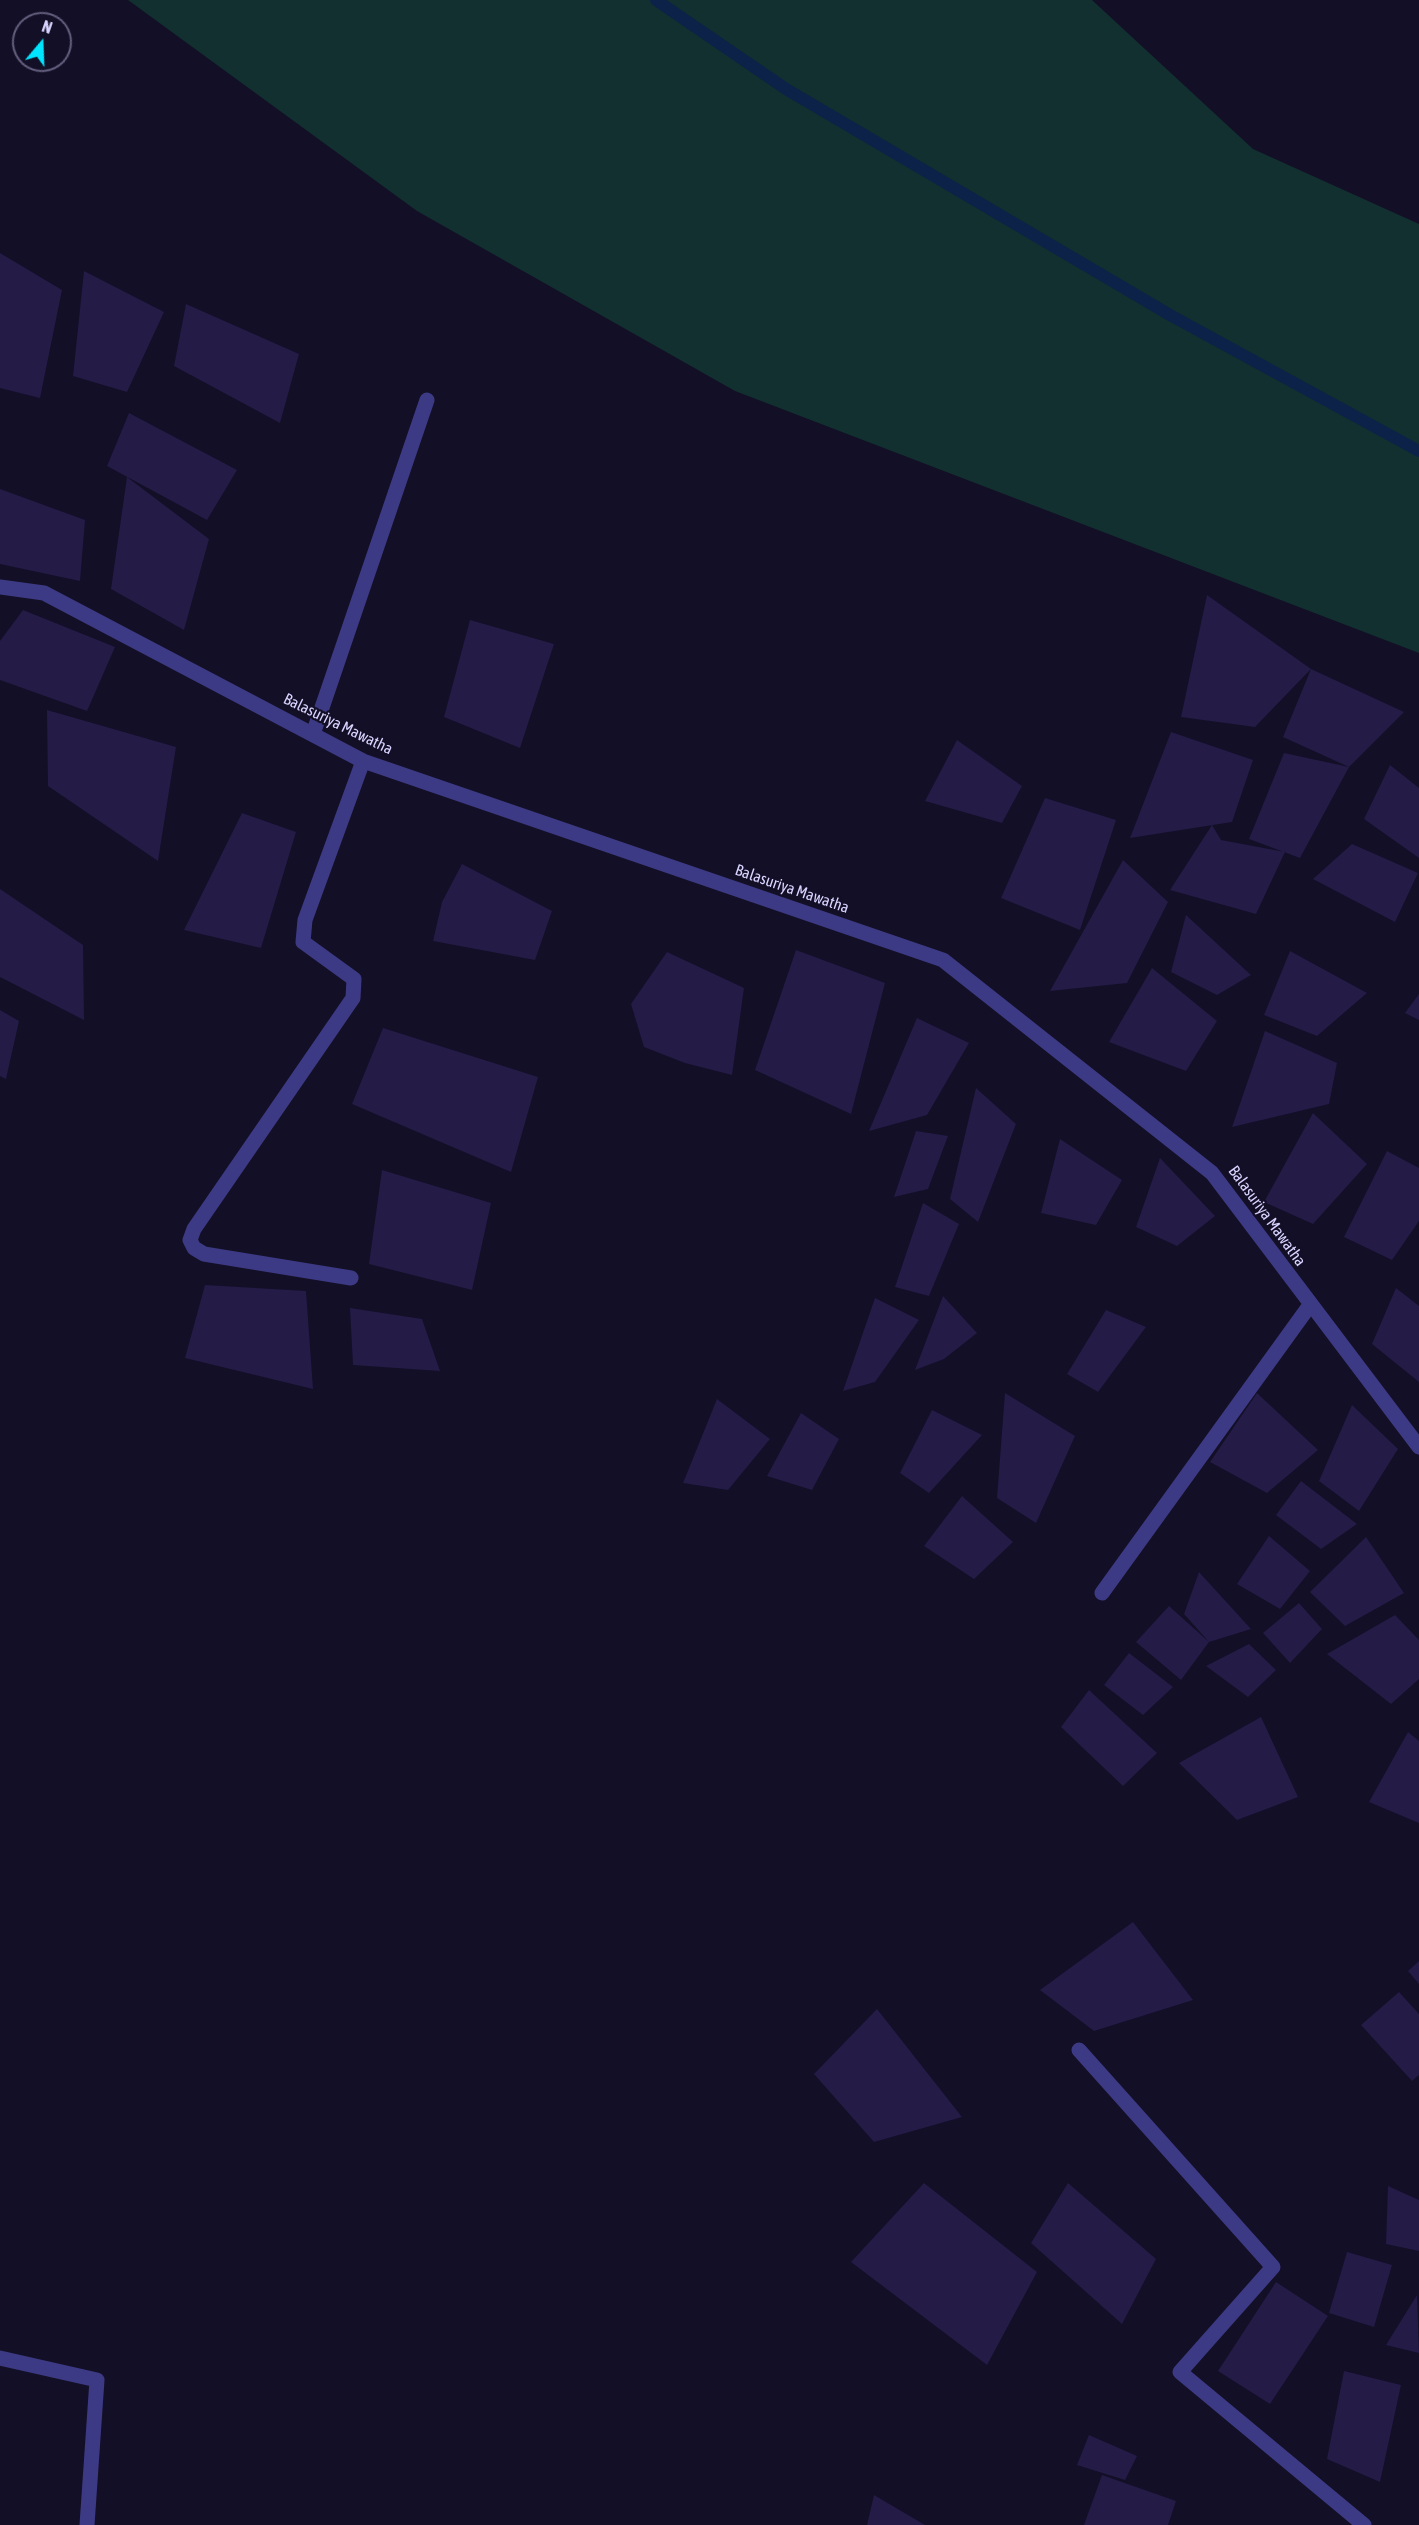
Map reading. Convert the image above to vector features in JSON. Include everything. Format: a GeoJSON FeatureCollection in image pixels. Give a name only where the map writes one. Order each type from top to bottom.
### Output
{"type":"FeatureCollection","features":[{"type":"Feature","properties":{"kind":"street"},"geometry":{"type":"LineString","coordinates":[[313,734],[427,400]]}},
{"type":"Feature","properties":{"kind":"street","name":"Balasuriya Mawatha"},"geometry":{"type":"LineString","coordinates":[[0,587],[44,593],[363,760],[943,960],[1212,1173],[1419,1447]]}},
{"type":"Feature","properties":{"kind":"street"},"geometry":{"type":"LineString","coordinates":[[351,1278],[204,1254],[194,1248],[190,1240],[194,1228],[216,1194],[353,998],[354,979],[303,942],[304,920],[363,760]]}},
{"type":"Feature","properties":{"kind":"street"},"geometry":{"type":"LineString","coordinates":[[1102,1593],[1310,1305]]}},
{"type":"Feature","properties":{"kind":"street"},"geometry":{"type":"LineString","coordinates":[[1079,2050],[1274,2267],[1180,2372],[1364,2525]]}},
{"type":"Feature","properties":{"kind":"street"},"geometry":{"type":"LineString","coordinates":[[0,2358],[97,2380],[87,2525]]}},
{"type":"Feature","properties":{"kind":"green space"},"geometry":{"type":"Polygon","coordinates":[[[128,0],[1092,0],[1253,149],[1419,224],[1419,653],[735,391],[417,211],[128,0]]]}},
{"type":"Feature","properties":{"kind":"building"},"geometry":{"type":"Polygon","coordinates":[[[0,253],[62,290],[40,398],[0,388],[0,253]]]}},
{"type":"Feature","properties":{"kind":"building"},"geometry":{"type":"Polygon","coordinates":[[[84,271],[164,312],[127,392],[73,376],[84,271]]]}},
{"type":"Feature","properties":{"kind":"building"},"geometry":{"type":"Polygon","coordinates":[[[186,304],[299,354],[280,423],[174,366],[186,304]]]}},
{"type":"Feature","properties":{"kind":"building"},"geometry":{"type":"Polygon","coordinates":[[[129,413],[237,470],[207,520],[107,466],[129,413]]]}},
{"type":"Feature","properties":{"kind":"building"},"geometry":{"type":"Polygon","coordinates":[[[127,477],[209,539],[184,630],[111,589],[127,477]]]}},
{"type":"Feature","properties":{"kind":"building"},"geometry":{"type":"Polygon","coordinates":[[[0,489],[85,520],[80,581],[0,564],[0,489]]]}},
{"type":"Feature","properties":{"kind":"building"},"geometry":{"type":"Polygon","coordinates":[[[1207,595],[1311,669],[1255,727],[1181,717],[1207,595]]]}},
{"type":"Feature","properties":{"kind":"building"},"geometry":{"type":"Polygon","coordinates":[[[23,610],[115,647],[87,711],[0,680],[0,641],[23,610]]]}},
{"type":"Feature","properties":{"kind":"building"},"geometry":{"type":"Polygon","coordinates":[[[470,620],[554,644],[520,748],[444,717],[470,620]]]}},
{"type":"Feature","properties":{"kind":"building"},"geometry":{"type":"Polygon","coordinates":[[[1311,669],[1404,712],[1349,767],[1283,737],[1311,669]]]}},
{"type":"Feature","properties":{"kind":"building"},"geometry":{"type":"Polygon","coordinates":[[[47,710],[176,747],[158,861],[48,786],[47,710]]]}},
{"type":"Feature","properties":{"kind":"building"},"geometry":{"type":"Polygon","coordinates":[[[1171,732],[1253,760],[1232,822],[1130,838],[1171,732]]]}},
{"type":"Feature","properties":{"kind":"building"},"geometry":{"type":"Polygon","coordinates":[[[957,740],[1022,786],[1002,823],[925,801],[957,740]]]}},
{"type":"Feature","properties":{"kind":"building"},"geometry":{"type":"Polygon","coordinates":[[[1284,753],[1349,767],[1300,858],[1249,839],[1284,753]]]}},
{"type":"Feature","properties":{"kind":"building"},"geometry":{"type":"Polygon","coordinates":[[[1390,765],[1419,788],[1419,858],[1364,819],[1390,765]]]}},
{"type":"Feature","properties":{"kind":"building"},"geometry":{"type":"Polygon","coordinates":[[[1045,798],[1116,820],[1080,930],[1001,898],[1045,798]]]}},
{"type":"Feature","properties":{"kind":"building"},"geometry":{"type":"Polygon","coordinates":[[[242,813],[296,832],[261,948],[184,930],[242,813]]]}},
{"type":"Feature","properties":{"kind":"building"},"geometry":{"type":"Polygon","coordinates":[[[1212,825],[1221,840],[1285,852],[1256,914],[1170,890],[1212,825]]]}},
{"type":"Feature","properties":{"kind":"building"},"geometry":{"type":"Polygon","coordinates":[[[1352,844],[1418,873],[1395,922],[1313,879],[1352,844]]]}},
{"type":"Feature","properties":{"kind":"building"},"geometry":{"type":"Polygon","coordinates":[[[1123,860],[1168,902],[1127,983],[1050,991],[1123,860]]]}},
{"type":"Feature","properties":{"kind":"building"},"geometry":{"type":"Polygon","coordinates":[[[462,864],[552,911],[535,960],[433,941],[442,902],[462,864]]]}},
{"type":"Feature","properties":{"kind":"building"},"geometry":{"type":"Polygon","coordinates":[[[0,889],[83,945],[84,1020],[0,977],[0,889]]]}},
{"type":"Feature","properties":{"kind":"building"},"geometry":{"type":"Polygon","coordinates":[[[1186,915],[1251,975],[1217,995],[1171,972],[1186,915]]]}},
{"type":"Feature","properties":{"kind":"building"},"geometry":{"type":"Polygon","coordinates":[[[796,950],[885,983],[851,1114],[755,1070],[796,950]]]}},
{"type":"Feature","properties":{"kind":"building"},"geometry":{"type":"Polygon","coordinates":[[[1290,951],[1367,993],[1317,1036],[1264,1015],[1290,951]]]}},
{"type":"Feature","properties":{"kind":"building"},"geometry":{"type":"Polygon","coordinates":[[[667,952],[744,988],[732,1075],[685,1063],[644,1047],[631,1004],[667,952]]]}},
{"type":"Feature","properties":{"kind":"building"},"geometry":{"type":"Polygon","coordinates":[[[1152,968],[1217,1021],[1186,1071],[1109,1042],[1152,968]]]}},
{"type":"Feature","properties":{"kind":"building"},"geometry":{"type":"Polygon","coordinates":[[[1419,994],[1419,1020],[1405,1013],[1419,994]]]}},
{"type":"Feature","properties":{"kind":"building"},"geometry":{"type":"Polygon","coordinates":[[[0,1010],[19,1021],[6,1079],[0,1076],[0,1010]]]}},
{"type":"Feature","properties":{"kind":"building"},"geometry":{"type":"Polygon","coordinates":[[[917,1018],[969,1043],[927,1115],[869,1131],[917,1018]]]}},
{"type":"Feature","properties":{"kind":"building"},"geometry":{"type":"Polygon","coordinates":[[[383,1028],[538,1077],[511,1172],[352,1104],[383,1028]]]}},
{"type":"Feature","properties":{"kind":"building"},"geometry":{"type":"Polygon","coordinates":[[[1265,1031],[1337,1063],[1329,1104],[1232,1127],[1265,1031]]]}},
{"type":"Feature","properties":{"kind":"building"},"geometry":{"type":"Polygon","coordinates":[[[976,1088],[1016,1124],[978,1222],[950,1199],[976,1088]]]}},
{"type":"Feature","properties":{"kind":"building"},"geometry":{"type":"Polygon","coordinates":[[[1313,1113],[1367,1164],[1313,1224],[1264,1202],[1313,1113]]]}},
{"type":"Feature","properties":{"kind":"building"},"geometry":{"type":"Polygon","coordinates":[[[916,1131],[948,1136],[928,1189],[894,1197],[916,1131]]]}},
{"type":"Feature","properties":{"kind":"building"},"geometry":{"type":"Polygon","coordinates":[[[1060,1139],[1122,1180],[1096,1225],[1041,1213],[1060,1139]]]}},
{"type":"Feature","properties":{"kind":"building"},"geometry":{"type":"Polygon","coordinates":[[[1387,1151],[1419,1168],[1419,1221],[1392,1260],[1344,1237],[1387,1151]]]}},
{"type":"Feature","properties":{"kind":"building"},"geometry":{"type":"Polygon","coordinates":[[[1160,1158],[1215,1216],[1177,1246],[1136,1227],[1160,1158]]]}},
{"type":"Feature","properties":{"kind":"building"},"geometry":{"type":"Polygon","coordinates":[[[382,1170],[491,1203],[472,1290],[369,1264],[382,1170]]]}},
{"type":"Feature","properties":{"kind":"building"},"geometry":{"type":"Polygon","coordinates":[[[923,1203],[959,1224],[929,1296],[895,1287],[923,1203]]]}},
{"type":"Feature","properties":{"kind":"building"},"geometry":{"type":"Polygon","coordinates":[[[205,1285],[306,1291],[313,1389],[185,1358],[205,1285]]]}},
{"type":"Feature","properties":{"kind":"building"},"geometry":{"type":"Polygon","coordinates":[[[1396,1288],[1419,1306],[1419,1382],[1372,1344],[1396,1288]]]}},
{"type":"Feature","properties":{"kind":"building"},"geometry":{"type":"Polygon","coordinates":[[[943,1296],[977,1333],[944,1359],[915,1370],[943,1296]]]}},
{"type":"Feature","properties":{"kind":"building"},"geometry":{"type":"Polygon","coordinates":[[[875,1298],[919,1320],[875,1382],[843,1391],[875,1298]]]}},
{"type":"Feature","properties":{"kind":"building"},"geometry":{"type":"Polygon","coordinates":[[[350,1308],[422,1319],[440,1371],[353,1365],[350,1308]]]}},
{"type":"Feature","properties":{"kind":"building"},"geometry":{"type":"Polygon","coordinates":[[[1106,1310],[1146,1327],[1098,1392],[1067,1374],[1106,1310]]]}},
{"type":"Feature","properties":{"kind":"building"},"geometry":{"type":"Polygon","coordinates":[[[1005,1393],[1075,1436],[1036,1523],[997,1498],[1005,1393]]]}},
{"type":"Feature","properties":{"kind":"building"},"geometry":{"type":"Polygon","coordinates":[[[1257,1393],[1318,1450],[1267,1493],[1210,1462],[1257,1393]]]}},
{"type":"Feature","properties":{"kind":"building"},"geometry":{"type":"Polygon","coordinates":[[[717,1399],[770,1439],[728,1490],[683,1483],[717,1399]]]}},
{"type":"Feature","properties":{"kind":"building"},"geometry":{"type":"Polygon","coordinates":[[[1352,1405],[1398,1449],[1359,1511],[1319,1481],[1352,1405]]]}},
{"type":"Feature","properties":{"kind":"building"},"geometry":{"type":"Polygon","coordinates":[[[932,1410],[982,1435],[929,1493],[900,1473],[932,1410]]]}},
{"type":"Feature","properties":{"kind":"building"},"geometry":{"type":"Polygon","coordinates":[[[801,1413],[839,1439],[812,1490],[767,1476],[801,1413]]]}},
{"type":"Feature","properties":{"kind":"building"},"geometry":{"type":"Polygon","coordinates":[[[1301,1481],[1357,1524],[1321,1549],[1276,1515],[1301,1481]]]}},
{"type":"Feature","properties":{"kind":"building"},"geometry":{"type":"Polygon","coordinates":[[[962,1496],[1013,1542],[974,1579],[924,1546],[962,1496]]]}},
{"type":"Feature","properties":{"kind":"building"},"geometry":{"type":"Polygon","coordinates":[[[1269,1536],[1310,1571],[1280,1609],[1237,1584],[1269,1536]]]}},
{"type":"Feature","properties":{"kind":"building"},"geometry":{"type":"Polygon","coordinates":[[[1366,1537],[1404,1593],[1345,1626],[1310,1592],[1366,1537]]]}},
{"type":"Feature","properties":{"kind":"building"},"geometry":{"type":"Polygon","coordinates":[[[1199,1572],[1251,1629],[1209,1642],[1184,1614],[1199,1572]]]}},
{"type":"Feature","properties":{"kind":"building"},"geometry":{"type":"Polygon","coordinates":[[[1299,1603],[1322,1629],[1290,1663],[1263,1633],[1299,1603]]]}},
{"type":"Feature","properties":{"kind":"building"},"geometry":{"type":"Polygon","coordinates":[[[1169,1606],[1209,1642],[1181,1680],[1136,1642],[1169,1606]]]}},
{"type":"Feature","properties":{"kind":"building"},"geometry":{"type":"Polygon","coordinates":[[[1395,1615],[1419,1640],[1419,1679],[1391,1704],[1327,1654],[1395,1615]]]}},
{"type":"Feature","properties":{"kind":"building"},"geometry":{"type":"Polygon","coordinates":[[[1249,1644],[1276,1670],[1248,1697],[1206,1666],[1249,1644]]]}},
{"type":"Feature","properties":{"kind":"building"},"geometry":{"type":"Polygon","coordinates":[[[1129,1653],[1173,1687],[1143,1715],[1104,1685],[1129,1653]]]}},
{"type":"Feature","properties":{"kind":"building"},"geometry":{"type":"Polygon","coordinates":[[[1089,1690],[1157,1753],[1123,1786],[1061,1727],[1089,1690]]]}},
{"type":"Feature","properties":{"kind":"building"},"geometry":{"type":"Polygon","coordinates":[[[1261,1717],[1298,1797],[1237,1820],[1179,1763],[1261,1717]]]}},
{"type":"Feature","properties":{"kind":"building"},"geometry":{"type":"Polygon","coordinates":[[[1408,1732],[1419,1741],[1419,1823],[1369,1802],[1408,1732]]]}},
{"type":"Feature","properties":{"kind":"building"},"geometry":{"type":"Polygon","coordinates":[[[1133,1922],[1193,2000],[1094,2031],[1040,1990],[1133,1922]]]}},
{"type":"Feature","properties":{"kind":"building"},"geometry":{"type":"Polygon","coordinates":[[[1419,1961],[1419,1984],[1408,1971],[1419,1961]]]}},
{"type":"Feature","properties":{"kind":"building"},"geometry":{"type":"Polygon","coordinates":[[[1399,1992],[1419,2014],[1419,2075],[1412,2081],[1361,2025],[1399,1992]]]}},
{"type":"Feature","properties":{"kind":"building"},"geometry":{"type":"Polygon","coordinates":[[[877,2009],[962,2117],[874,2142],[814,2074],[877,2009]]]}},
{"type":"Feature","properties":{"kind":"building"},"geometry":{"type":"Polygon","coordinates":[[[924,2183],[1037,2272],[987,2365],[851,2262],[924,2183]]]}},
{"type":"Feature","properties":{"kind":"building"},"geometry":{"type":"Polygon","coordinates":[[[1068,2183],[1156,2259],[1122,2324],[1031,2243],[1068,2183]]]}},
{"type":"Feature","properties":{"kind":"building"},"geometry":{"type":"Polygon","coordinates":[[[1388,2186],[1419,2200],[1419,2251],[1386,2244],[1388,2186]]]}},
{"type":"Feature","properties":{"kind":"building"},"geometry":{"type":"Polygon","coordinates":[[[1347,2252],[1392,2265],[1374,2327],[1329,2313],[1347,2252]]]}},
{"type":"Feature","properties":{"kind":"building"},"geometry":{"type":"Polygon","coordinates":[[[1276,2282],[1328,2316],[1270,2404],[1218,2371],[1276,2282]]]}},
{"type":"Feature","properties":{"kind":"building"},"geometry":{"type":"Polygon","coordinates":[[[1417,2295],[1419,2353],[1386,2345],[1417,2295]]]}},
{"type":"Feature","properties":{"kind":"building"},"geometry":{"type":"Polygon","coordinates":[[[1344,2371],[1401,2385],[1380,2482],[1327,2459],[1344,2371]]]}},
{"type":"Feature","properties":{"kind":"building"},"geometry":{"type":"Polygon","coordinates":[[[1089,2435],[1137,2456],[1125,2480],[1077,2465],[1089,2435]]]}},
{"type":"Feature","properties":{"kind":"building"},"geometry":{"type":"Polygon","coordinates":[[[1102,2475],[1176,2501],[1168,2525],[1084,2525],[1102,2475]]]}},
{"type":"Feature","properties":{"kind":"building"},"geometry":{"type":"Polygon","coordinates":[[[874,2495],[925,2525],[867,2525],[874,2495]]]}},
{"type":"Feature","properties":{"kind":"waterway"},"geometry":{"type":"LineString","coordinates":[[656,0],[786,89],[1170,315],[1419,451]]}}]}
